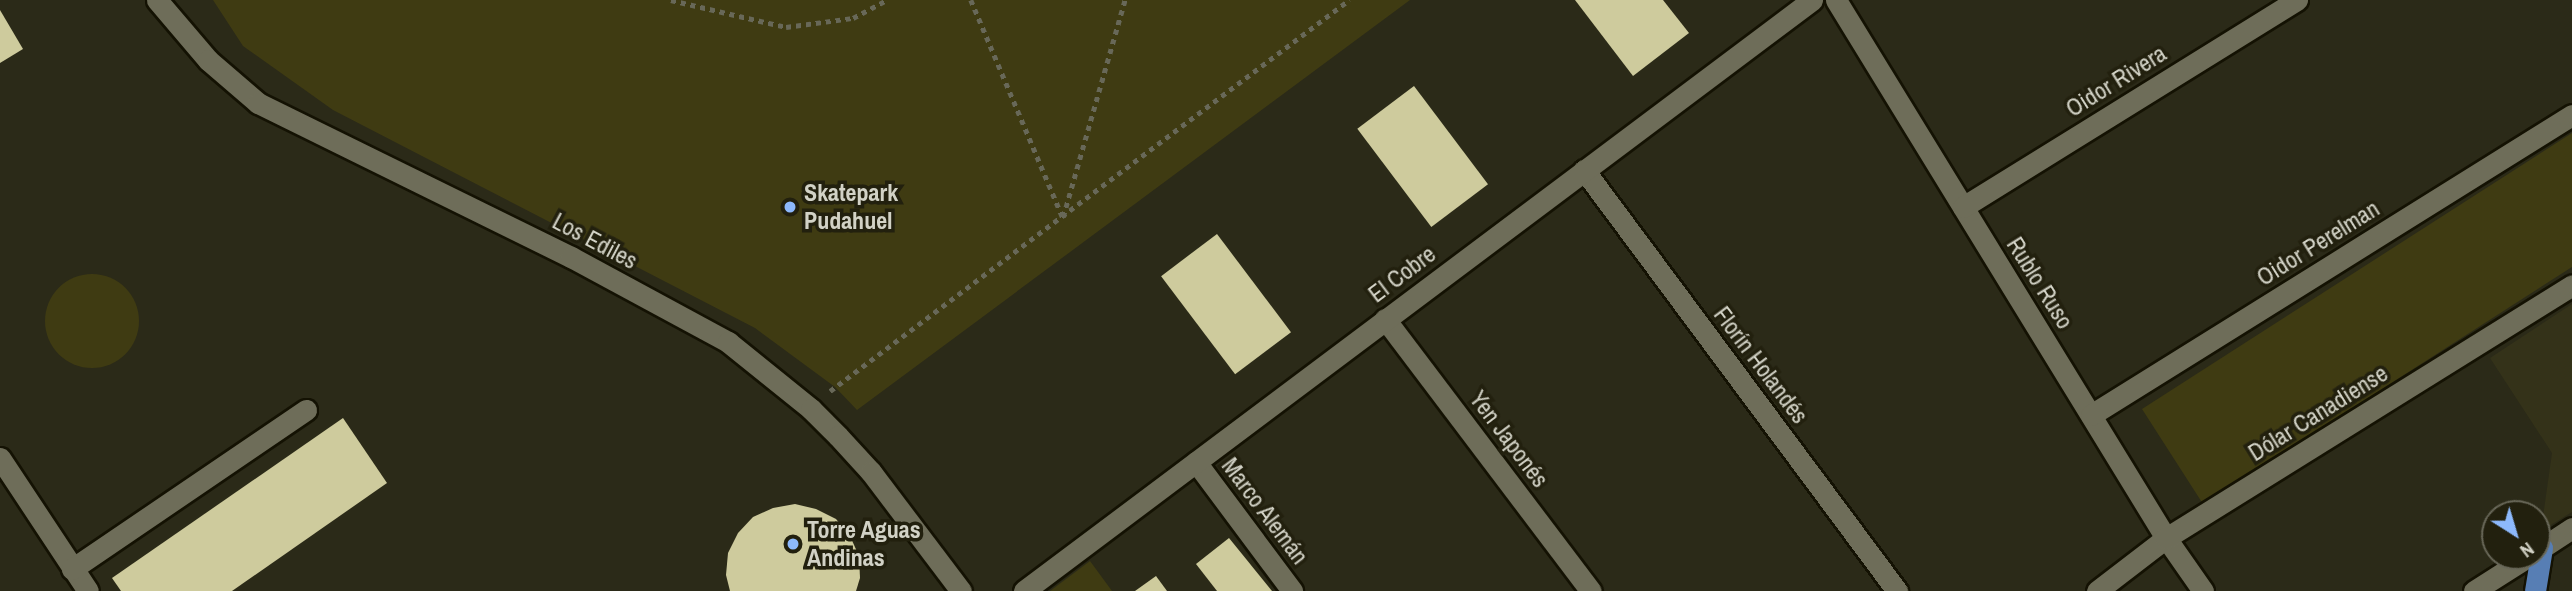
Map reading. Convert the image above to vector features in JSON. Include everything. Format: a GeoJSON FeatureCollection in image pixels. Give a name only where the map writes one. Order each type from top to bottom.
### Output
{"type":"FeatureCollection","features":[{"type":"Feature","properties":{"kind":"main road"},"geometry":{"type":"LineString","coordinates":[[2535,591],[2536,570]]}},
{"type":"Feature","properties":{"kind":"street","name":"Los Ediles"},"geometry":{"type":"LineString","coordinates":[[157,0],[208,60],[258,103],[571,257],[716,336],[811,409],[872,472],[961,591]]}},
{"type":"Feature","properties":{"kind":"street","name":"El Cobre"},"geometry":{"type":"LineString","coordinates":[[1024,591],[1812,0]]}},
{"type":"Feature","properties":{"kind":"street","name":"Rublo Ruso"},"geometry":{"type":"LineString","coordinates":[[1836,0],[2166,538],[2203,591]]}},
{"type":"Feature","properties":{"kind":"street","name":"Oidor Rivera"},"geometry":{"type":"LineString","coordinates":[[1963,206],[2297,0]]}},
{"type":"Feature","properties":{"kind":"street","name":"Oidor Perelman"},"geometry":{"type":"LineString","coordinates":[[2091,415],[2572,115]]}},
{"type":"Feature","properties":{"kind":"street","name":"Florín Holandés"},"geometry":{"type":"LineString","coordinates":[[1584,170],[1897,591]]}},
{"type":"Feature","properties":{"kind":"street","name":"Dólar Canadiense"},"geometry":{"type":"LineString","coordinates":[[2097,591],[2166,538],[2572,285]]}},
{"type":"Feature","properties":{"kind":"street","name":"Yen Japonés"},"geometry":{"type":"LineString","coordinates":[[1385,320],[1591,591]]}},
{"type":"Feature","properties":{"kind":"street"},"geometry":{"type":"LineString","coordinates":[[72,569],[306,410]]}},
{"type":"Feature","properties":{"kind":"street"},"geometry":{"type":"LineString","coordinates":[[0,458],[89,591]]}},
{"type":"Feature","properties":{"kind":"street","name":"Marco Alemán"},"geometry":{"type":"LineString","coordinates":[[1196,461],[1292,591]]}},
{"type":"Feature","properties":{"kind":"street"},"geometry":{"type":"LineString","coordinates":[[2551,542],[2572,528]]}},
{"type":"Feature","properties":{"kind":"street"},"geometry":{"type":"LineString","coordinates":[[2473,591],[2507,570]]}},
{"type":"Feature","properties":{"kind":"path"},"geometry":{"type":"LineString","coordinates":[[671,0],[786,27],[853,18],[887,0]]}},
{"type":"Feature","properties":{"kind":"path"},"geometry":{"type":"LineString","coordinates":[[971,0],[1063,218]]}},
{"type":"Feature","properties":{"kind":"path"},"geometry":{"type":"LineString","coordinates":[[1063,218],[1125,0]]}},
{"type":"Feature","properties":{"kind":"path"},"geometry":{"type":"LineString","coordinates":[[811,409],[835,387],[1063,218],[1349,0]]}},
{"type":"Feature","properties":{"kind":"shaded area"},"geometry":{"type":"Polygon","coordinates":[[[213,0],[1410,0],[857,410],[835,387],[755,328],[333,110],[243,46],[213,0]]]}},
{"type":"Feature","properties":{"kind":"shaded area"},"geometry":{"type":"Polygon","coordinates":[[[2572,133],[2572,267],[2203,504],[2142,409],[2572,133]]]}},
{"type":"Feature","properties":{"kind":"shaded area"},"geometry":{"type":"Polygon","coordinates":[[[83,274],[101,274],[126,287],[136,303],[139,321],[136,339],[126,355],[101,368],[83,368],[58,355],[45,330],[45,312],[58,287],[83,274]]]}},
{"type":"Feature","properties":{"kind":"shaded area"},"geometry":{"type":"Polygon","coordinates":[[[2572,304],[2572,512],[2551,525],[2551,500],[2545,500],[2552,453],[2490,358],[2572,304]]]}},
{"type":"Feature","properties":{"kind":"shaded area"},"geometry":{"type":"Polygon","coordinates":[[[1090,561],[1112,591],[1050,591],[1090,561]]]}},
{"type":"Feature","properties":{"kind":"building"},"geometry":{"type":"Polygon","coordinates":[[[1575,0],[1663,0],[1689,33],[1633,76],[1575,0]]]}},
{"type":"Feature","properties":{"kind":"building"},"geometry":{"type":"Polygon","coordinates":[[[0,10],[23,49],[0,63],[0,10]]]}},
{"type":"Feature","properties":{"kind":"building"},"geometry":{"type":"Polygon","coordinates":[[[1414,86],[1488,184],[1431,227],[1357,129],[1414,86]]]}},
{"type":"Feature","properties":{"kind":"building"},"geometry":{"type":"Polygon","coordinates":[[[1217,234],[1291,332],[1235,374],[1161,276],[1217,234]]]}},
{"type":"Feature","properties":{"kind":"building"},"geometry":{"type":"Polygon","coordinates":[[[343,418],[387,483],[232,591],[121,591],[112,578],[343,418]]]}},
{"type":"Feature","properties":{"kind":"building","name":"Torre Aguas Andinas"},"geometry":{"type":"Polygon","coordinates":[[[795,504],[816,509],[836,519],[850,536],[859,556],[860,578],[856,591],[730,591],[726,575],[728,553],[738,533],[753,517],[773,508],[795,504]]]}},
{"type":"Feature","properties":{"kind":"building"},"geometry":{"type":"Polygon","coordinates":[[[1229,538],[1272,591],[1217,591],[1196,564],[1229,538]]]}},
{"type":"Feature","properties":{"kind":"building"},"geometry":{"type":"Polygon","coordinates":[[[1156,576],[1167,591],[1135,591],[1156,576]]]}},
{"type":"Feature","properties":{"kind":"place","name":"Skatepark Pudahuel"},"geometry":{"type":"Point","coordinates":[790,207]}},
{"type":"Feature","properties":{"kind":"place","name":"Torre Aguas Andinas"},"geometry":{"type":"Point","coordinates":[793,544]}}]}
